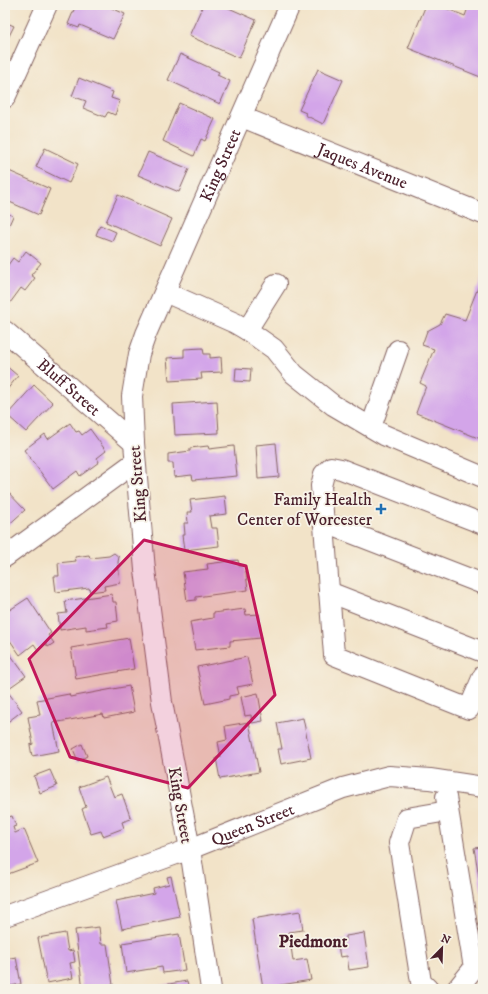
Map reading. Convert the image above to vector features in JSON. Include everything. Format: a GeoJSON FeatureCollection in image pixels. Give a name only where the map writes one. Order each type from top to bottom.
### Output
{"type":"FeatureCollection","features":[{"type":"Feature","properties":{"kind":"street"},"geometry":{"type":"LineString","coordinates":[[5,98],[47,5]]}},
{"type":"Feature","properties":{"kind":"street","name":"King Street"},"geometry":{"type":"LineString","coordinates":[[211,989],[190,849],[162,702],[146,575],[134,452],[132,396],[139,354],[290,5]]}},
{"type":"Feature","properties":{"kind":"street","name":"Jaques Avenue"},"geometry":{"type":"LineString","coordinates":[[242,117],[483,214]]}},
{"type":"Feature","properties":{"kind":"street"},"geometry":{"type":"LineString","coordinates":[[247,330],[276,284]]}},
{"type":"Feature","properties":{"kind":"street"},"geometry":{"type":"LineString","coordinates":[[165,292],[235,323],[247,330],[274,349],[294,374],[334,405],[384,435],[483,477]]}},
{"type":"Feature","properties":{"kind":"street","name":"Bluff Street"},"geometry":{"type":"LineString","coordinates":[[5,331],[134,452]]}},
{"type":"Feature","properties":{"kind":"street"},"geometry":{"type":"LineString","coordinates":[[371,427],[398,350]]}},
{"type":"Feature","properties":{"kind":"street"},"geometry":{"type":"LineString","coordinates":[[5,557],[134,452]]}},
{"type":"Feature","properties":{"kind":"street"},"geometry":{"type":"LineString","coordinates":[[483,524],[349,472],[331,468],[324,474],[320,486],[334,655],[476,712],[483,676]]}},
{"type":"Feature","properties":{"kind":"street"},"geometry":{"type":"LineString","coordinates":[[323,522],[483,584]]}},
{"type":"Feature","properties":{"kind":"street"},"geometry":{"type":"LineString","coordinates":[[329,592],[483,652]]}},
{"type":"Feature","properties":{"kind":"street","name":"Queen Street"},"geometry":{"type":"LineString","coordinates":[[5,916],[190,849],[344,788],[389,776],[444,781],[483,787]]}},
{"type":"Feature","properties":{"kind":"street"},"geometry":{"type":"LineString","coordinates":[[444,781],[474,968],[457,989]]}},
{"type":"Feature","properties":{"kind":"street"},"geometry":{"type":"LineString","coordinates":[[428,989],[421,982],[399,843],[407,818],[448,811]]}},
{"type":"Feature","properties":{"kind":"highlighted area"},"geometry":{"type":"Polygon","coordinates":[[[144,540],[246,566],[275,695],[188,788],[70,757],[29,659],[144,540]]]}},
{"type":"Feature","properties":{"kind":"building"},"geometry":{"type":"Polygon","coordinates":[[[76,5],[105,5],[125,14],[113,39],[80,25],[79,28],[68,24],[76,5]]]}},
{"type":"Feature","properties":{"kind":"building"},"geometry":{"type":"Polygon","coordinates":[[[203,5],[222,5],[256,20],[239,58],[189,36],[203,5]]]}},
{"type":"Feature","properties":{"kind":"building"},"geometry":{"type":"Polygon","coordinates":[[[426,5],[438,5],[465,16],[469,5],[483,5],[483,78],[408,48],[426,5]]]}},
{"type":"Feature","properties":{"kind":"building"},"geometry":{"type":"Polygon","coordinates":[[[5,22],[14,26],[6,42],[5,41],[5,22]]]}},
{"type":"Feature","properties":{"kind":"building"},"geometry":{"type":"Polygon","coordinates":[[[180,54],[219,72],[217,75],[230,81],[220,104],[168,80],[180,54]]]}},
{"type":"Feature","properties":{"kind":"building"},"geometry":{"type":"Polygon","coordinates":[[[318,69],[343,80],[323,124],[305,115],[306,113],[299,110],[318,69]]]}},
{"type":"Feature","properties":{"kind":"building"},"geometry":{"type":"Polygon","coordinates":[[[79,78],[113,92],[111,98],[120,101],[115,115],[108,112],[105,117],[83,108],[86,101],[72,96],[79,78]]]}},
{"type":"Feature","properties":{"kind":"building"},"geometry":{"type":"Polygon","coordinates":[[[179,103],[215,119],[205,141],[201,139],[194,156],[163,141],[179,103]]]}},
{"type":"Feature","properties":{"kind":"building"},"geometry":{"type":"Polygon","coordinates":[[[45,148],[78,164],[69,183],[36,167],[45,148]]]}},
{"type":"Feature","properties":{"kind":"building"},"geometry":{"type":"Polygon","coordinates":[[[148,152],[189,169],[179,192],[138,175],[148,152]]]}},
{"type":"Feature","properties":{"kind":"building"},"geometry":{"type":"Polygon","coordinates":[[[9,171],[50,189],[39,215],[5,200],[5,172],[9,171]]]}},
{"type":"Feature","properties":{"kind":"building"},"geometry":{"type":"Polygon","coordinates":[[[118,195],[172,219],[160,246],[106,222],[118,195]]]}},
{"type":"Feature","properties":{"kind":"building"},"geometry":{"type":"Polygon","coordinates":[[[5,212],[13,216],[5,234],[5,212]]]}},
{"type":"Feature","properties":{"kind":"building"},"geometry":{"type":"Polygon","coordinates":[[[100,225],[116,232],[112,241],[96,235],[100,225]]]}},
{"type":"Feature","properties":{"kind":"building"},"geometry":{"type":"Polygon","coordinates":[[[26,251],[41,263],[31,275],[35,278],[25,291],[21,288],[10,303],[5,300],[5,269],[13,258],[18,262],[26,251]]]}},
{"type":"Feature","properties":{"kind":"building"},"geometry":{"type":"Polygon","coordinates":[[[483,275],[483,440],[416,413],[426,386],[420,383],[434,349],[422,345],[427,331],[440,324],[445,314],[465,320],[483,275]]]}},
{"type":"Feature","properties":{"kind":"building"},"geometry":{"type":"Polygon","coordinates":[[[203,348],[204,354],[210,354],[210,358],[221,357],[222,372],[201,373],[202,379],[169,381],[167,358],[184,357],[184,349],[203,348]]]}},
{"type":"Feature","properties":{"kind":"building"},"geometry":{"type":"Polygon","coordinates":[[[5,365],[18,376],[5,392],[5,365]]]}},
{"type":"Feature","properties":{"kind":"building"},"geometry":{"type":"Polygon","coordinates":[[[236,368],[251,369],[250,382],[235,381],[236,368]]]}},
{"type":"Feature","properties":{"kind":"building"},"geometry":{"type":"Polygon","coordinates":[[[34,385],[53,403],[26,432],[7,415],[34,385]]]}},
{"type":"Feature","properties":{"kind":"building"},"geometry":{"type":"Polygon","coordinates":[[[217,401],[219,433],[175,435],[173,404],[217,401]]]}},
{"type":"Feature","properties":{"kind":"building"},"geometry":{"type":"Polygon","coordinates":[[[70,423],[76,432],[79,431],[82,435],[90,429],[106,451],[97,458],[99,462],[80,476],[77,471],[53,489],[24,450],[45,434],[48,439],[70,423]]]}},
{"type":"Feature","properties":{"kind":"building"},"geometry":{"type":"Polygon","coordinates":[[[276,443],[279,477],[258,479],[256,445],[276,443]]]}},
{"type":"Feature","properties":{"kind":"building"},"geometry":{"type":"Polygon","coordinates":[[[208,446],[209,449],[234,446],[237,476],[193,480],[192,475],[174,477],[173,463],[168,463],[168,454],[190,451],[190,448],[208,446]]]}},
{"type":"Feature","properties":{"kind":"building"},"geometry":{"type":"Polygon","coordinates":[[[5,489],[25,510],[5,528],[5,489]]]}},
{"type":"Feature","properties":{"kind":"building"},"geometry":{"type":"Polygon","coordinates":[[[225,496],[227,514],[209,516],[211,528],[217,528],[219,546],[184,550],[182,535],[185,535],[184,523],[188,523],[187,512],[192,512],[190,500],[225,496]]]}},
{"type":"Feature","properties":{"kind":"building"},"geometry":{"type":"Polygon","coordinates":[[[114,553],[119,557],[120,583],[104,586],[105,590],[90,592],[89,588],[56,592],[54,576],[59,576],[58,563],[76,561],[75,557],[89,555],[90,558],[109,556],[114,553]]]}},
{"type":"Feature","properties":{"kind":"building"},"geometry":{"type":"Polygon","coordinates":[[[238,560],[239,566],[245,565],[248,590],[196,597],[196,600],[187,601],[183,572],[208,569],[207,564],[238,560]]]}},
{"type":"Feature","properties":{"kind":"building"},"geometry":{"type":"Polygon","coordinates":[[[112,594],[113,602],[116,602],[118,621],[107,623],[108,627],[86,630],[86,626],[60,630],[58,614],[67,613],[65,601],[112,594]]]}},
{"type":"Feature","properties":{"kind":"building"},"geometry":{"type":"Polygon","coordinates":[[[28,598],[51,633],[48,635],[54,643],[48,647],[46,644],[38,650],[34,644],[20,655],[5,633],[5,613],[28,598]]]}},
{"type":"Feature","properties":{"kind":"building"},"geometry":{"type":"Polygon","coordinates":[[[245,609],[246,615],[259,614],[261,638],[230,641],[230,646],[195,650],[190,622],[213,618],[213,613],[245,609]]]}},
{"type":"Feature","properties":{"kind":"building"},"geometry":{"type":"Polygon","coordinates":[[[129,638],[134,669],[76,679],[71,648],[129,638]]]}},
{"type":"Feature","properties":{"kind":"building"},"geometry":{"type":"Polygon","coordinates":[[[5,647],[26,676],[9,688],[5,682],[5,647]]]}},
{"type":"Feature","properties":{"kind":"building"},"geometry":{"type":"Polygon","coordinates":[[[247,657],[253,684],[237,687],[239,694],[229,696],[229,699],[205,704],[197,667],[247,657]]]}},
{"type":"Feature","properties":{"kind":"building"},"geometry":{"type":"Polygon","coordinates":[[[129,686],[134,712],[104,718],[103,714],[53,723],[59,751],[32,756],[30,745],[33,744],[28,717],[40,715],[37,700],[69,694],[70,697],[129,686]]]}},
{"type":"Feature","properties":{"kind":"building"},"geometry":{"type":"Polygon","coordinates":[[[5,688],[22,711],[5,724],[5,688]]]}},
{"type":"Feature","properties":{"kind":"building"},"geometry":{"type":"Polygon","coordinates":[[[258,693],[263,721],[252,723],[251,715],[245,716],[241,697],[258,693]]]}},
{"type":"Feature","properties":{"kind":"building"},"geometry":{"type":"Polygon","coordinates":[[[303,718],[311,758],[281,764],[278,749],[282,749],[277,723],[303,718]]]}},
{"type":"Feature","properties":{"kind":"building"},"geometry":{"type":"Polygon","coordinates":[[[249,722],[259,772],[220,779],[216,758],[221,757],[218,742],[227,740],[225,726],[249,722]]]}},
{"type":"Feature","properties":{"kind":"building"},"geometry":{"type":"Polygon","coordinates":[[[82,744],[87,756],[78,761],[73,749],[82,744]]]}},
{"type":"Feature","properties":{"kind":"building"},"geometry":{"type":"Polygon","coordinates":[[[50,770],[57,786],[40,793],[34,776],[50,770]]]}},
{"type":"Feature","properties":{"kind":"building"},"geometry":{"type":"Polygon","coordinates":[[[106,777],[114,797],[122,794],[131,819],[122,822],[124,828],[103,836],[101,831],[91,834],[82,809],[86,807],[79,787],[106,777]]]}},
{"type":"Feature","properties":{"kind":"building"},"geometry":{"type":"Polygon","coordinates":[[[12,816],[16,826],[13,827],[15,833],[24,829],[38,863],[8,874],[5,866],[5,818],[12,816]]]}},
{"type":"Feature","properties":{"kind":"building"},"geometry":{"type":"Polygon","coordinates":[[[483,847],[483,894],[482,894],[474,848],[483,847]]]}},
{"type":"Feature","properties":{"kind":"building"},"geometry":{"type":"Polygon","coordinates":[[[171,876],[180,917],[122,929],[116,901],[154,893],[153,888],[169,884],[167,877],[171,876]]]}},
{"type":"Feature","properties":{"kind":"building"},"geometry":{"type":"Polygon","coordinates":[[[300,911],[303,930],[289,932],[293,961],[307,959],[311,980],[263,988],[252,919],[300,911]]]}},
{"type":"Feature","properties":{"kind":"building"},"geometry":{"type":"Polygon","coordinates":[[[99,927],[101,944],[107,944],[113,985],[83,989],[75,930],[99,927]]]}},
{"type":"Feature","properties":{"kind":"building"},"geometry":{"type":"Polygon","coordinates":[[[65,933],[68,951],[73,950],[75,962],[70,963],[73,978],[47,983],[38,938],[65,933]]]}},
{"type":"Feature","properties":{"kind":"building"},"geometry":{"type":"Polygon","coordinates":[[[364,933],[369,967],[349,970],[347,956],[340,957],[337,941],[346,940],[346,936],[364,933]]]}},
{"type":"Feature","properties":{"kind":"building"},"geometry":{"type":"Polygon","coordinates":[[[179,934],[185,970],[163,973],[162,967],[126,973],[122,943],[179,934]]]}},
{"type":"Feature","properties":{"kind":"building"},"geometry":{"type":"Polygon","coordinates":[[[16,957],[21,984],[5,987],[5,959],[16,957]]]}},
{"type":"Feature","properties":{"kind":"building"},"geometry":{"type":"Polygon","coordinates":[[[187,981],[189,989],[145,989],[145,988],[187,981]]]}},
{"type":"Feature","properties":{"kind":"place","name":"Family Health Center of Worcester"},"geometry":{"type":"Point","coordinates":[381,509]}},
{"type":"Feature","properties":{"kind":"district","name":"Piedmont"},"geometry":{"type":"Point","coordinates":[313,941]}}]}
